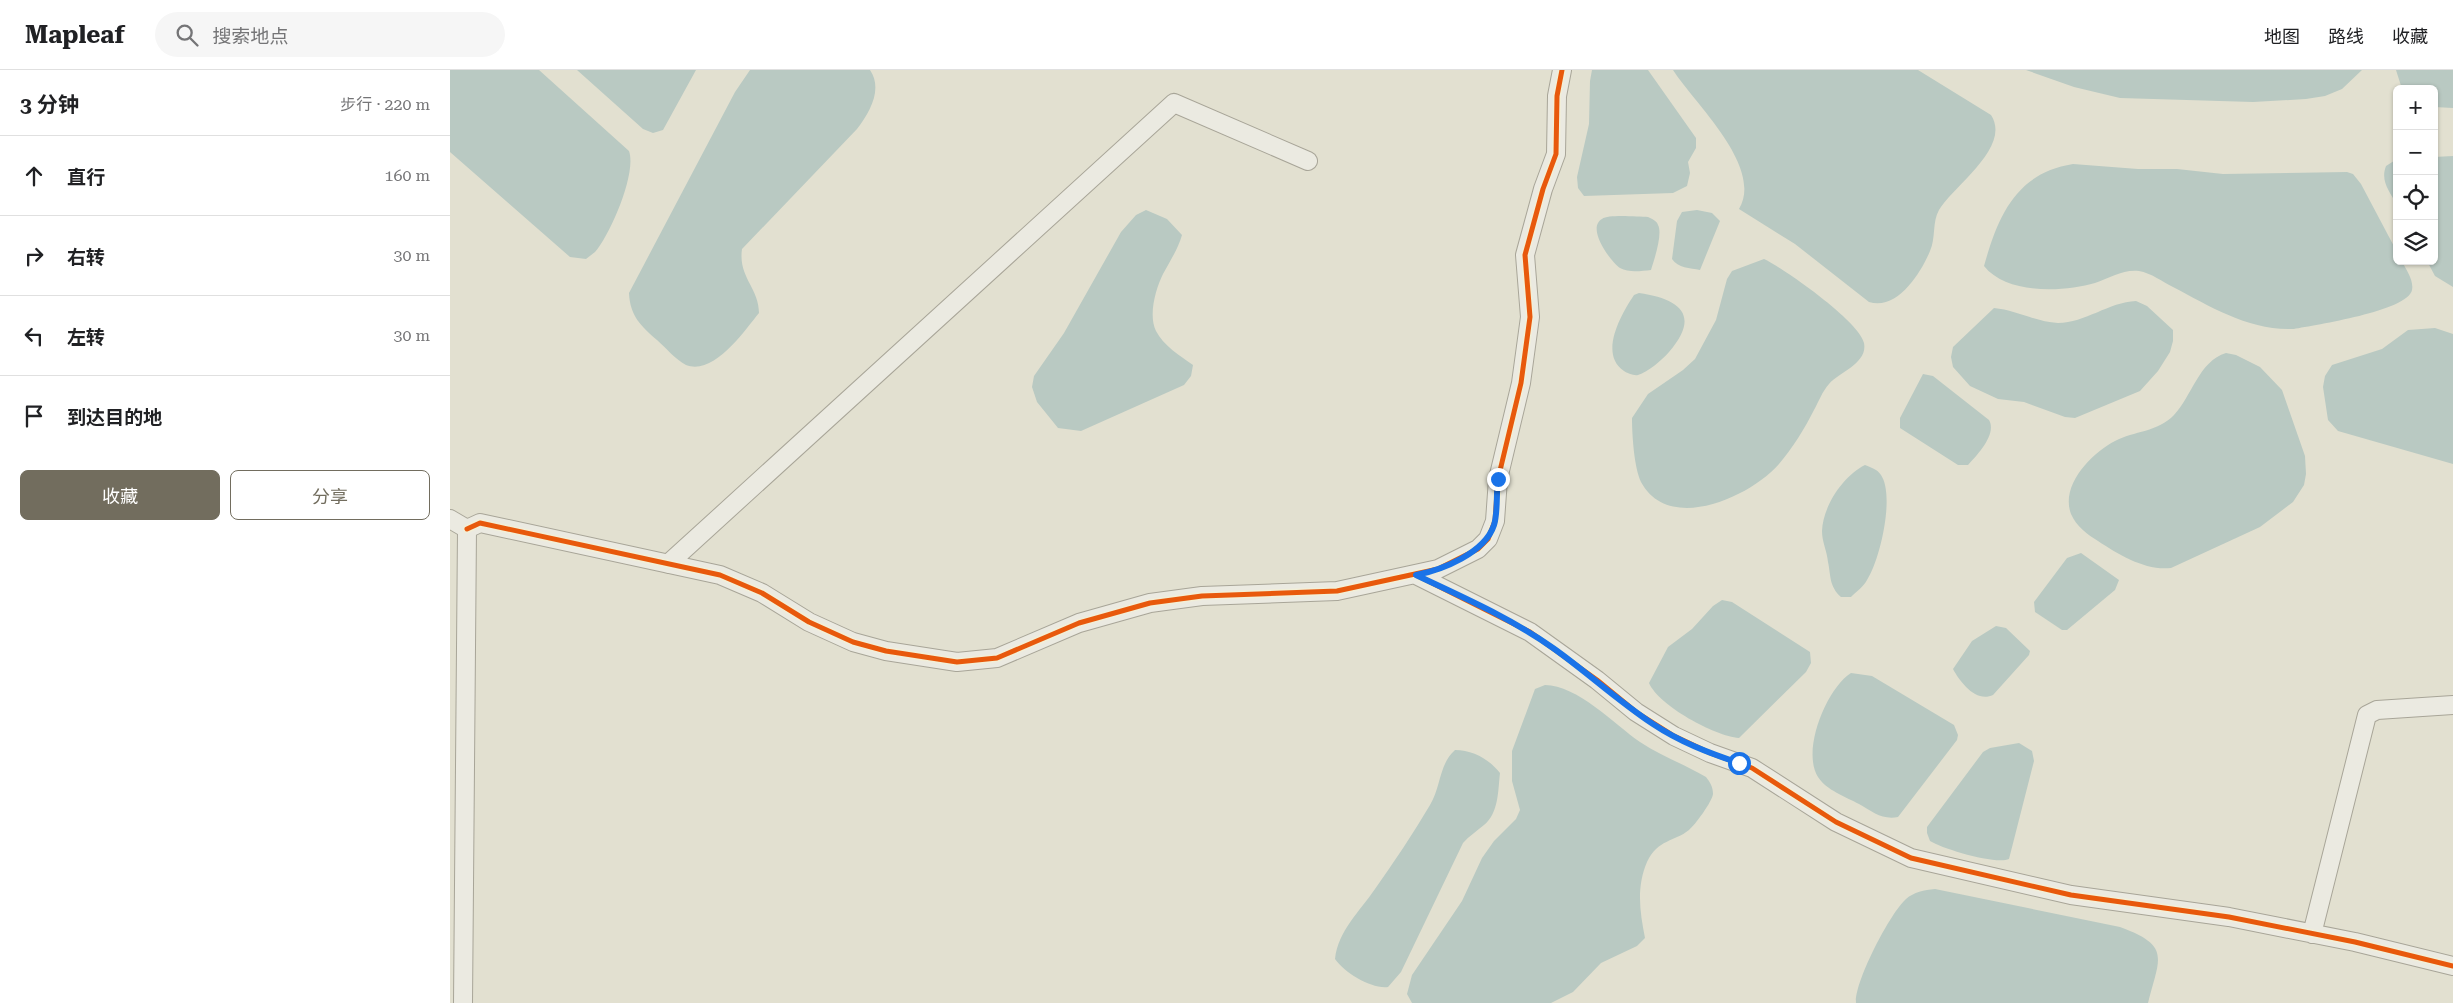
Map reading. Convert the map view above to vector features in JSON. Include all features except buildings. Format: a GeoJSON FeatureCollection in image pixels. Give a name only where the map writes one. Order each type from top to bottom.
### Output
{"type":"FeatureCollection","features":[{"type":"Feature","properties":{"kind":"street"},"geometry":{"type":"LineString","coordinates":[[468,529],[480,523],[720,575],[762,593],[809,622],[853,642],[886,651],[957,662],[997,658],[1079,622],[1150,604],[1202,596],[1337,591],[1438,569],[1478,549],[1488,539],[1493,527],[1498,479],[1521,383],[1530,317],[1525,255],[1543,189],[1556,154],[1558,90],[1562,70]]}},
{"type":"Feature","properties":{"kind":"street"},"geometry":{"type":"LineString","coordinates":[[668,564],[1174,102],[1308,161]]}},
{"type":"Feature","properties":{"kind":"street"},"geometry":{"type":"LineString","coordinates":[[450,519],[468,529]]}},
{"type":"Feature","properties":{"kind":"street"},"geometry":{"type":"LineString","coordinates":[[463,1003],[458,803],[468,529]]}},
{"type":"Feature","properties":{"kind":"street"},"geometry":{"type":"LineString","coordinates":[[1416,575],[1530,632],[1597,680],[1636,712],[1674,736],[1710,753],[1752,768],[1836,822],[1893,851],[1931,864],[2071,895],[2229,916],[2453,966]]}},
{"type":"Feature","properties":{"kind":"street"},"geometry":{"type":"LineString","coordinates":[[2312,934],[2367,715],[2376,710],[2453,705]]}},
{"type":"Feature","properties":{"kind":"shaded area"},"geometry":{"type":"Polygon","coordinates":[[[450,70],[539,70],[629,151],[629,174],[621,203],[601,244],[586,259],[570,257],[450,152],[450,70]]]}},
{"type":"Feature","properties":{"kind":"shaded area"},"geometry":{"type":"Polygon","coordinates":[[[577,70],[696,70],[663,130],[653,133],[643,129],[577,70]]]}},
{"type":"Feature","properties":{"kind":"shaded area"},"geometry":{"type":"Polygon","coordinates":[[[750,70],[870,70],[874,77],[875,93],[870,108],[857,129],[742,249],[743,267],[756,296],[759,313],[728,350],[718,358],[697,367],[686,365],[675,357],[637,320],[629,293],[735,92],[750,70]]]}},
{"type":"Feature","properties":{"kind":"shaded area"},"geometry":{"type":"Polygon","coordinates":[[[1592,70],[1648,70],[1696,138],[1696,148],[1688,162],[1690,173],[1687,186],[1673,193],[1584,196],[1578,188],[1577,177],[1589,124],[1592,70]]]}},
{"type":"Feature","properties":{"kind":"shaded area"},"geometry":{"type":"Polygon","coordinates":[[[1673,70],[1918,70],[1991,115],[1995,127],[1994,140],[1978,166],[1939,210],[1935,220],[1932,246],[1921,270],[1898,296],[1889,301],[1869,302],[1795,244],[1739,209],[1744,192],[1742,174],[1735,156],[1724,136],[1673,70]]]}},
{"type":"Feature","properties":{"kind":"shaded area"},"geometry":{"type":"Polygon","coordinates":[[[2026,70],[2362,70],[2342,89],[2325,96],[2253,102],[2120,98],[2074,87],[2026,70]]]}},
{"type":"Feature","properties":{"kind":"shaded area"},"geometry":{"type":"Polygon","coordinates":[[[2396,70],[2453,70],[2453,108],[2438,107],[2438,85],[2401,85],[2396,70]]]}},
{"type":"Feature","properties":{"kind":"shaded area"},"geometry":{"type":"Polygon","coordinates":[[[2453,156],[2453,287],[2435,276],[2429,265],[2438,265],[2438,157],[2453,156]]]}},
{"type":"Feature","properties":{"kind":"shaded area"},"geometry":{"type":"Polygon","coordinates":[[[2393,162],[2393,197],[2385,182],[2384,171],[2386,166],[2393,162]]]}},
{"type":"Feature","properties":{"kind":"shaded area"},"geometry":{"type":"Polygon","coordinates":[[[2073,164],[2138,169],[2177,169],[2223,174],[2347,172],[2353,174],[2361,184],[2393,244],[2393,265],[2404,265],[2411,279],[2412,290],[2407,298],[2378,311],[2294,329],[2278,329],[2246,322],[2231,316],[2139,271],[2122,273],[2095,283],[2068,288],[2036,289],[2007,282],[1994,275],[1984,266],[1996,230],[2003,214],[2023,187],[2053,169],[2073,164]]]}},
{"type":"Feature","properties":{"kind":"shaded area"},"geometry":{"type":"Polygon","coordinates":[[[1146,210],[1167,219],[1182,235],[1158,287],[1153,317],[1156,331],[1163,341],[1193,365],[1191,376],[1184,385],[1081,431],[1058,428],[1037,402],[1032,387],[1034,376],[1064,333],[1121,232],[1136,215],[1146,210]]]}},
{"type":"Feature","properties":{"kind":"shaded area"},"geometry":{"type":"Polygon","coordinates":[[[1697,210],[1712,213],[1720,221],[1700,270],[1681,266],[1672,259],[1677,221],[1682,212],[1697,210]]]}},
{"type":"Feature","properties":{"kind":"shaded area"},"geometry":{"type":"Polygon","coordinates":[[[1606,217],[1648,217],[1657,222],[1659,229],[1658,247],[1651,270],[1631,271],[1620,268],[1601,244],[1598,237],[1598,223],[1606,217]]]}},
{"type":"Feature","properties":{"kind":"shaded area"},"geometry":{"type":"Polygon","coordinates":[[[1764,259],[1804,284],[1850,322],[1864,343],[1862,356],[1858,362],[1829,384],[1793,445],[1779,464],[1766,476],[1730,498],[1710,505],[1689,508],[1670,506],[1654,498],[1641,482],[1635,459],[1632,418],[1648,394],[1683,370],[1695,359],[1716,320],[1727,279],[1732,271],[1764,259]]]}},
{"type":"Feature","properties":{"kind":"shaded area"},"geometry":{"type":"Polygon","coordinates":[[[1639,293],[1665,300],[1675,305],[1681,311],[1684,319],[1684,328],[1679,339],[1659,362],[1650,369],[1636,375],[1625,372],[1616,364],[1613,344],[1615,333],[1624,312],[1634,295],[1639,293]]]}},
{"type":"Feature","properties":{"kind":"shaded area"},"geometry":{"type":"Polygon","coordinates":[[[2136,301],[2147,306],[2173,330],[2170,352],[2158,371],[2140,391],[2075,418],[2065,417],[2024,402],[1998,399],[1970,386],[1953,367],[1951,357],[1953,347],[1994,308],[2042,321],[2058,323],[2078,320],[2116,305],[2136,301]]]}},
{"type":"Feature","properties":{"kind":"shaded area"},"geometry":{"type":"Polygon","coordinates":[[[2435,328],[2453,334],[2453,464],[2338,431],[2328,420],[2323,387],[2325,376],[2332,365],[2382,349],[2408,330],[2435,328]]]}},
{"type":"Feature","properties":{"kind":"shaded area"},"geometry":{"type":"Polygon","coordinates":[[[2226,353],[2236,355],[2260,367],[2282,390],[2305,456],[2306,474],[2304,485],[2293,502],[2260,527],[2171,568],[2152,567],[2133,561],[2090,536],[2073,518],[2069,503],[2070,492],[2080,471],[2106,446],[2168,421],[2180,407],[2202,371],[2217,357],[2226,353]]]}},
{"type":"Feature","properties":{"kind":"shaded area"},"geometry":{"type":"Polygon","coordinates":[[[1923,374],[1933,376],[1989,420],[1991,426],[1989,437],[1968,465],[1958,465],[1900,428],[1900,418],[1923,374]]]}},
{"type":"Feature","properties":{"kind":"shaded area"},"geometry":{"type":"Polygon","coordinates":[[[1865,465],[1878,471],[1885,485],[1887,497],[1884,528],[1877,558],[1866,582],[1851,597],[1841,597],[1834,589],[1831,581],[1822,535],[1823,521],[1830,502],[1842,484],[1849,476],[1865,465]]]}},
{"type":"Feature","properties":{"kind":"shaded area"},"geometry":{"type":"Polygon","coordinates":[[[2081,553],[2119,580],[2115,590],[2067,630],[2062,630],[2035,612],[2034,602],[2067,558],[2081,553]]]}},
{"type":"Feature","properties":{"kind":"shaded area"},"geometry":{"type":"Polygon","coordinates":[[[1722,600],[1732,602],[1810,652],[1811,663],[1806,672],[1739,738],[1716,732],[1689,718],[1664,701],[1649,683],[1668,647],[1692,629],[1713,606],[1722,600]]]}},
{"type":"Feature","properties":{"kind":"shaded area"},"geometry":{"type":"Polygon","coordinates":[[[1996,626],[2006,628],[2030,651],[2029,655],[1993,695],[1981,696],[1969,690],[1953,669],[1972,641],[1996,626]]]}},
{"type":"Feature","properties":{"kind":"shaded area"},"geometry":{"type":"Polygon","coordinates":[[[1851,673],[1872,676],[1954,725],[1958,735],[1957,740],[1898,817],[1892,818],[1878,815],[1842,796],[1822,782],[1814,765],[1813,751],[1819,720],[1833,692],[1851,673]]]}},
{"type":"Feature","properties":{"kind":"shaded area"},"geometry":{"type":"Polygon","coordinates":[[[1545,685],[1570,691],[1595,707],[1640,742],[1706,777],[1712,787],[1712,798],[1689,830],[1661,845],[1647,862],[1640,891],[1645,938],[1637,946],[1601,963],[1573,992],[1551,1003],[1412,1003],[1407,994],[1412,975],[1462,901],[1482,858],[1494,841],[1516,819],[1520,810],[1512,781],[1512,751],[1535,689],[1545,685]]]}},
{"type":"Feature","properties":{"kind":"shaded area"},"geometry":{"type":"Polygon","coordinates":[[[2019,743],[2032,751],[2034,761],[2009,859],[1993,860],[1982,858],[1957,852],[1930,841],[1927,827],[1983,752],[1990,748],[2019,743]]]}},
{"type":"Feature","properties":{"kind":"shaded area"},"geometry":{"type":"Polygon","coordinates":[[[1455,750],[1462,750],[1480,756],[1500,773],[1498,794],[1493,814],[1484,825],[1463,843],[1401,972],[1388,987],[1366,983],[1345,970],[1335,959],[1340,939],[1424,816],[1434,798],[1446,762],[1455,750]]]}},
{"type":"Feature","properties":{"kind":"shaded area"},"geometry":{"type":"Polygon","coordinates":[[[1935,889],[2120,927],[2137,934],[2155,948],[2158,955],[2156,975],[2148,1003],[1856,1003],[1857,993],[1867,965],[1891,918],[1906,899],[1912,895],[1935,889]]]}},
{"type":"Feature","properties":{"kind":"cycle path"},"geometry":{"type":"LineString","coordinates":[[467,529],[480,523],[720,575],[762,593],[809,622],[853,642],[886,651],[957,662],[997,658],[1079,623],[1150,603],[1202,596],[1337,591],[1438,569],[1478,549],[1488,539],[1495,521],[1498,479],[1521,383],[1530,317],[1525,255],[1543,189],[1556,154],[1557,96],[1562,70]]}},
{"type":"Feature","properties":{"kind":"cycle path"},"geometry":{"type":"LineString","coordinates":[[1416,575],[1530,632],[1597,680],[1636,712],[1674,736],[1710,753],[1752,768],[1836,822],[1911,858],[2071,895],[2229,917],[2355,942],[2453,966]]}},
{"type":"Feature","properties":{"kind":"route"},"geometry":{"type":"LineString","coordinates":[[1498,479],[1495,521],[1488,539],[1478,549],[1438,569],[1416,575],[1530,632],[1597,680],[1654,725],[1692,745],[1739,763]]}}]}
